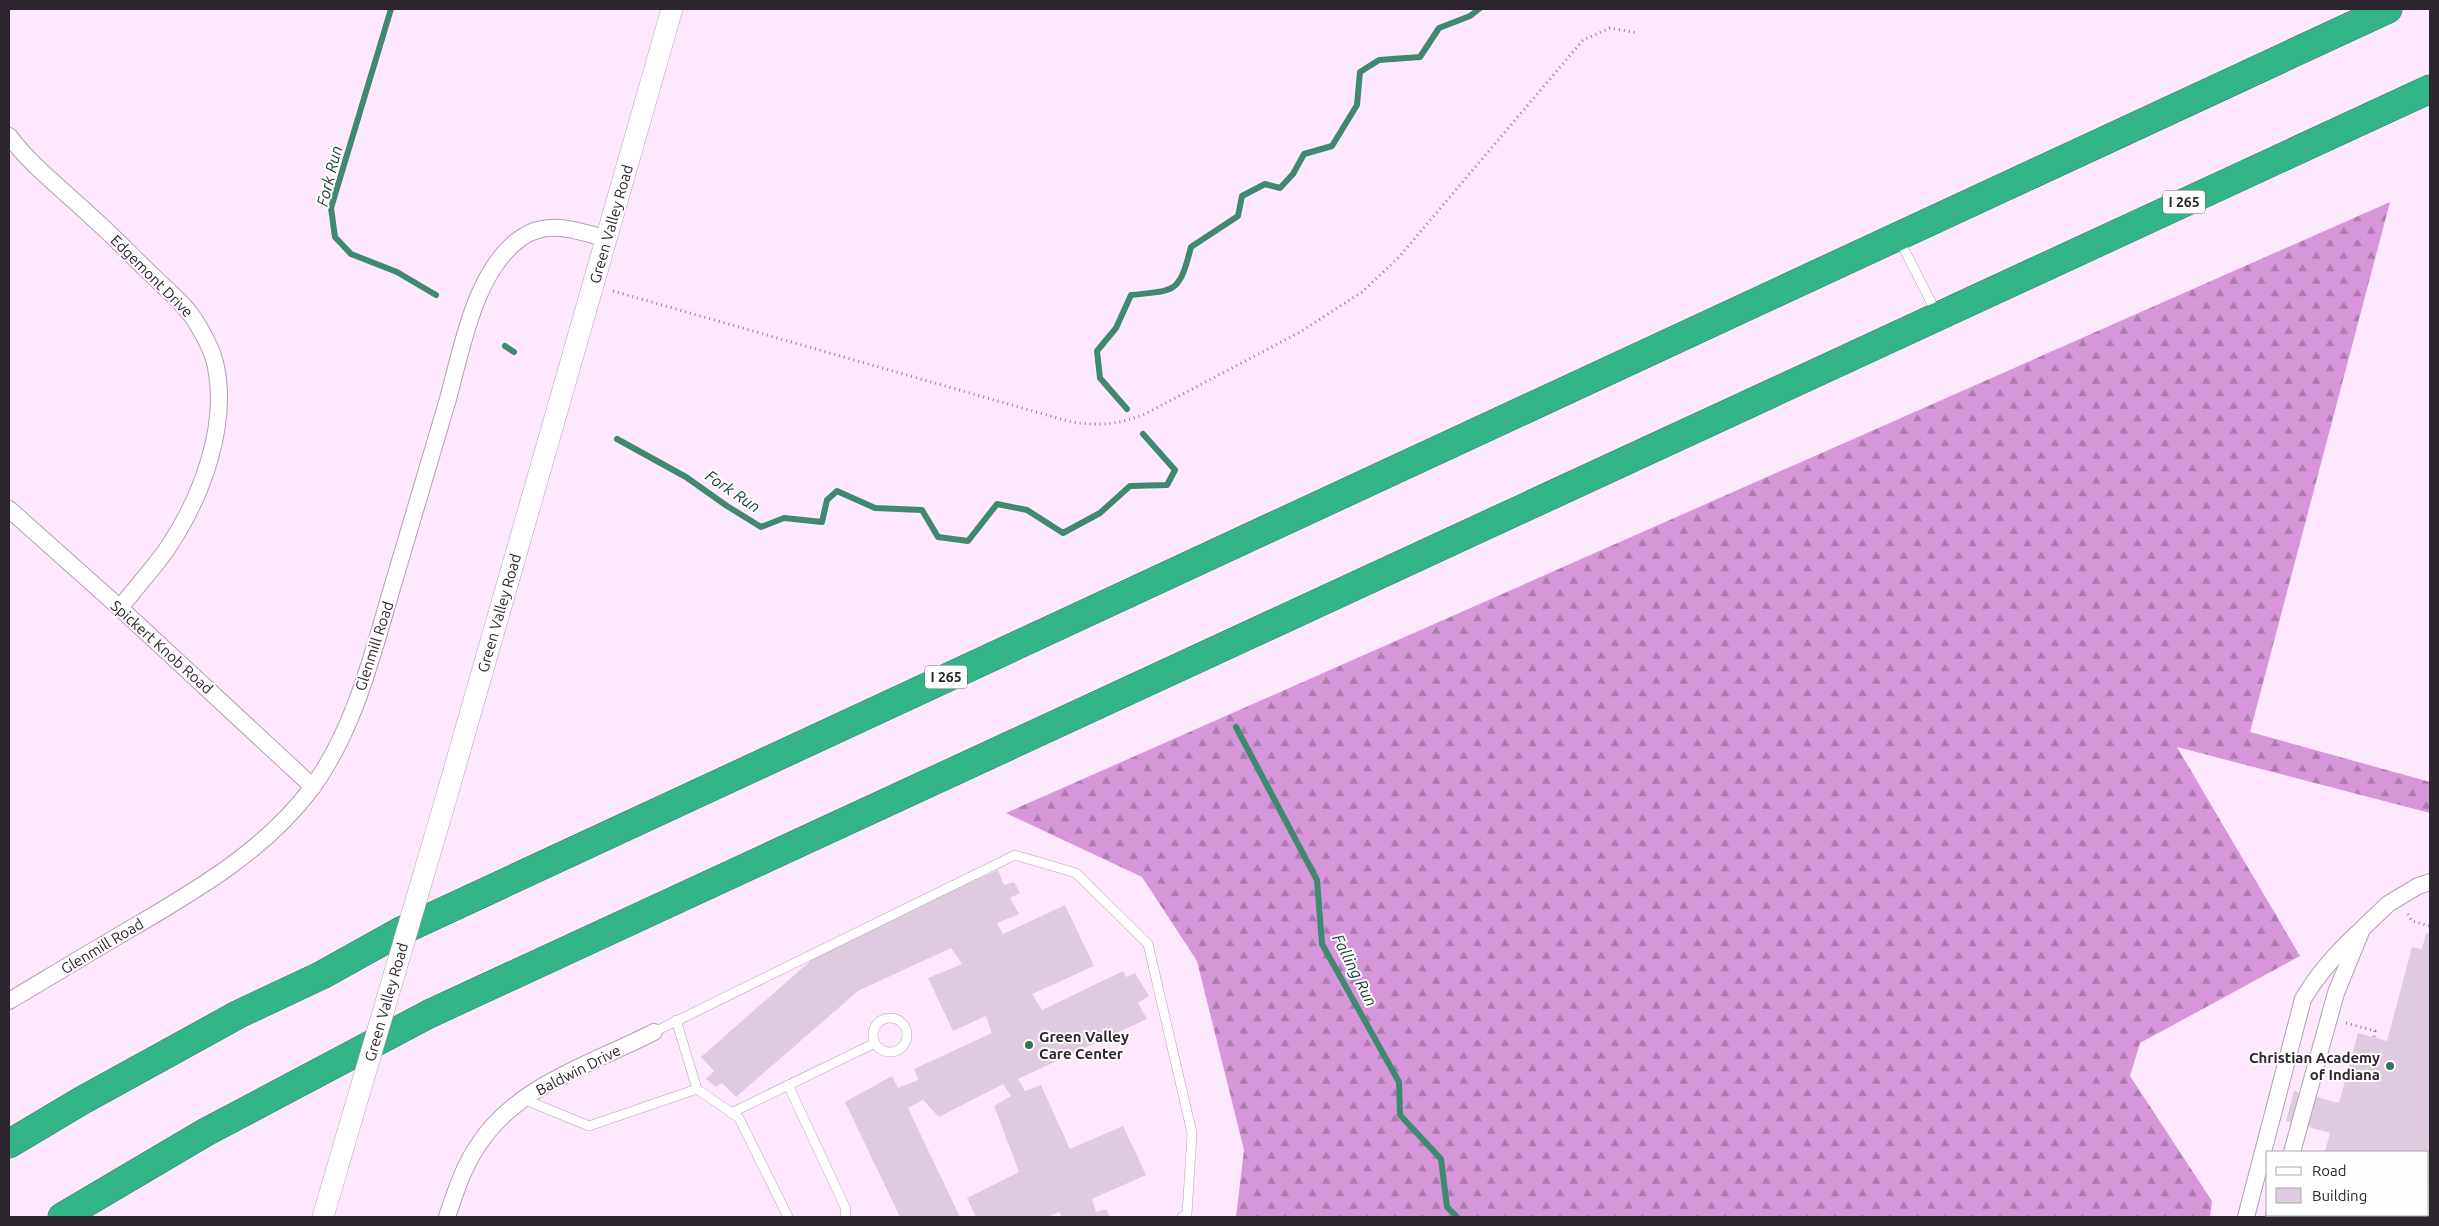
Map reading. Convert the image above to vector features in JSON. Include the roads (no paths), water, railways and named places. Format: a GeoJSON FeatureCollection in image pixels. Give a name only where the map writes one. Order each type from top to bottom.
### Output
{"type":"FeatureCollection","features":[{"type":"Feature","properties":{"kind":"highway","name":"I 265"},"geometry":{"type":"LineString","coordinates":[[9,1144],[81,1101],[240,1014],[322,975],[401,931],[2388,9]]}},
{"type":"Feature","properties":{"kind":"highway","name":"I 265"},"geometry":{"type":"LineString","coordinates":[[62,1217],[206,1132],[429,1014],[2430,89]]}},
{"type":"Feature","properties":{"kind":"street","name":"Green Valley Road"},"geometry":{"type":"LineString","coordinates":[[323,1217],[445,802],[672,9]]}},
{"type":"Feature","properties":{"kind":"street","name":"Edgemont Drive"},"geometry":{"type":"LineString","coordinates":[[9,136],[31,162],[96,220],[178,300],[195,320],[208,343],[216,365],[219,388],[218,413],[214,437],[199,486],[190,508],[168,547],[120,608]]}},
{"type":"Feature","properties":{"kind":"street","name":"Glenmill Road"},"geometry":{"type":"LineString","coordinates":[[9,1001],[228,868],[277,828],[313,787],[335,751],[354,707],[381,626],[470,321],[492,269],[512,245],[523,236],[540,230],[567,228],[607,239]]}},
{"type":"Feature","properties":{"kind":"street","name":"Spickert Knob Road"},"geometry":{"type":"LineString","coordinates":[[9,509],[120,608],[313,787]]}},
{"type":"Feature","properties":{"kind":"street"},"geometry":{"type":"LineString","coordinates":[[2246,1217],[2303,999],[2316,976],[2335,953],[2388,904],[2418,886],[2430,882]]}},
{"type":"Feature","properties":{"kind":"street"},"geometry":{"type":"LineString","coordinates":[[2292,1151],[2336,993],[2362,929]]}},
{"type":"Feature","properties":{"kind":"street","name":"Baldwin Drive"},"geometry":{"type":"LineString","coordinates":[[447,1217],[466,1166],[477,1146],[504,1115],[523,1099],[551,1081],[654,1032]]}},
{"type":"Feature","properties":{"kind":"lane"},"geometry":{"type":"LineString","coordinates":[[1897,236],[1939,317]]}},
{"type":"Feature","properties":{"kind":"lane"},"geometry":{"type":"LineString","coordinates":[[654,1032],[1015,855],[1076,873],[1148,944],[1192,1133],[1188,1214],[1182,1217]]}},
{"type":"Feature","properties":{"kind":"lane"},"geometry":{"type":"LineString","coordinates":[[676,1020],[697,1089],[739,1118],[788,1217]]}},
{"type":"Feature","properties":{"kind":"lane"},"geometry":{"type":"LineString","coordinates":[[731,1113],[875,1043]]}},
{"type":"Feature","properties":{"kind":"lane"},"geometry":{"type":"LineString","coordinates":[[788,1085],[846,1209],[845,1217]]}},
{"type":"Feature","properties":{"kind":"lane"},"geometry":{"type":"LineString","coordinates":[[523,1099],[589,1126],[697,1089]]}},
{"type":"Feature","properties":{"kind":"waterway","name":"Fork Run"},"geometry":{"type":"LineString","coordinates":[[391,9],[331,208],[335,237],[351,254],[397,272],[436,295]]}},
{"type":"Feature","properties":{"kind":"waterway","name":"Falling Run"},"geometry":{"type":"LineString","coordinates":[[1127,409],[1100,378],[1097,351],[1116,328],[1131,295],[1158,292],[1173,287],[1179,282],[1183,274],[1191,247],[1238,216],[1242,196],[1265,184],[1280,188],[1293,174],[1304,154],[1332,146],[1357,105],[1360,72],[1379,60],[1420,57],[1439,28],[1470,16],[1479,9]]}},
{"type":"Feature","properties":{"kind":"waterway","name":"Fork Run"},"geometry":{"type":"LineString","coordinates":[[505,346],[514,352]]}},
{"type":"Feature","properties":{"kind":"waterway","name":"Fork Run"},"geometry":{"type":"LineString","coordinates":[[617,439],[686,477],[761,527],[784,518],[822,522],[827,500],[837,491],[875,508],[922,510],[938,537],[968,541],[997,504],[1027,510],[1063,533],[1100,513],[1130,486],[1167,485],[1175,470],[1143,434]]}},
{"type":"Feature","properties":{"kind":"waterway","name":"Falling Run"},"geometry":{"type":"LineString","coordinates":[[1236,727],[1317,880],[1322,944],[1399,1082],[1400,1115],[1441,1159],[1447,1207],[1457,1217]]}},
{"type":"Feature","properties":{"kind":"place","name":"Green Valley Care Center"},"geometry":{"type":"Point","coordinates":[1029,1045]}},
{"type":"Feature","properties":{"kind":"place","name":"Christian Academy of Indiana"},"geometry":{"type":"Point","coordinates":[2390,1066]}}]}
